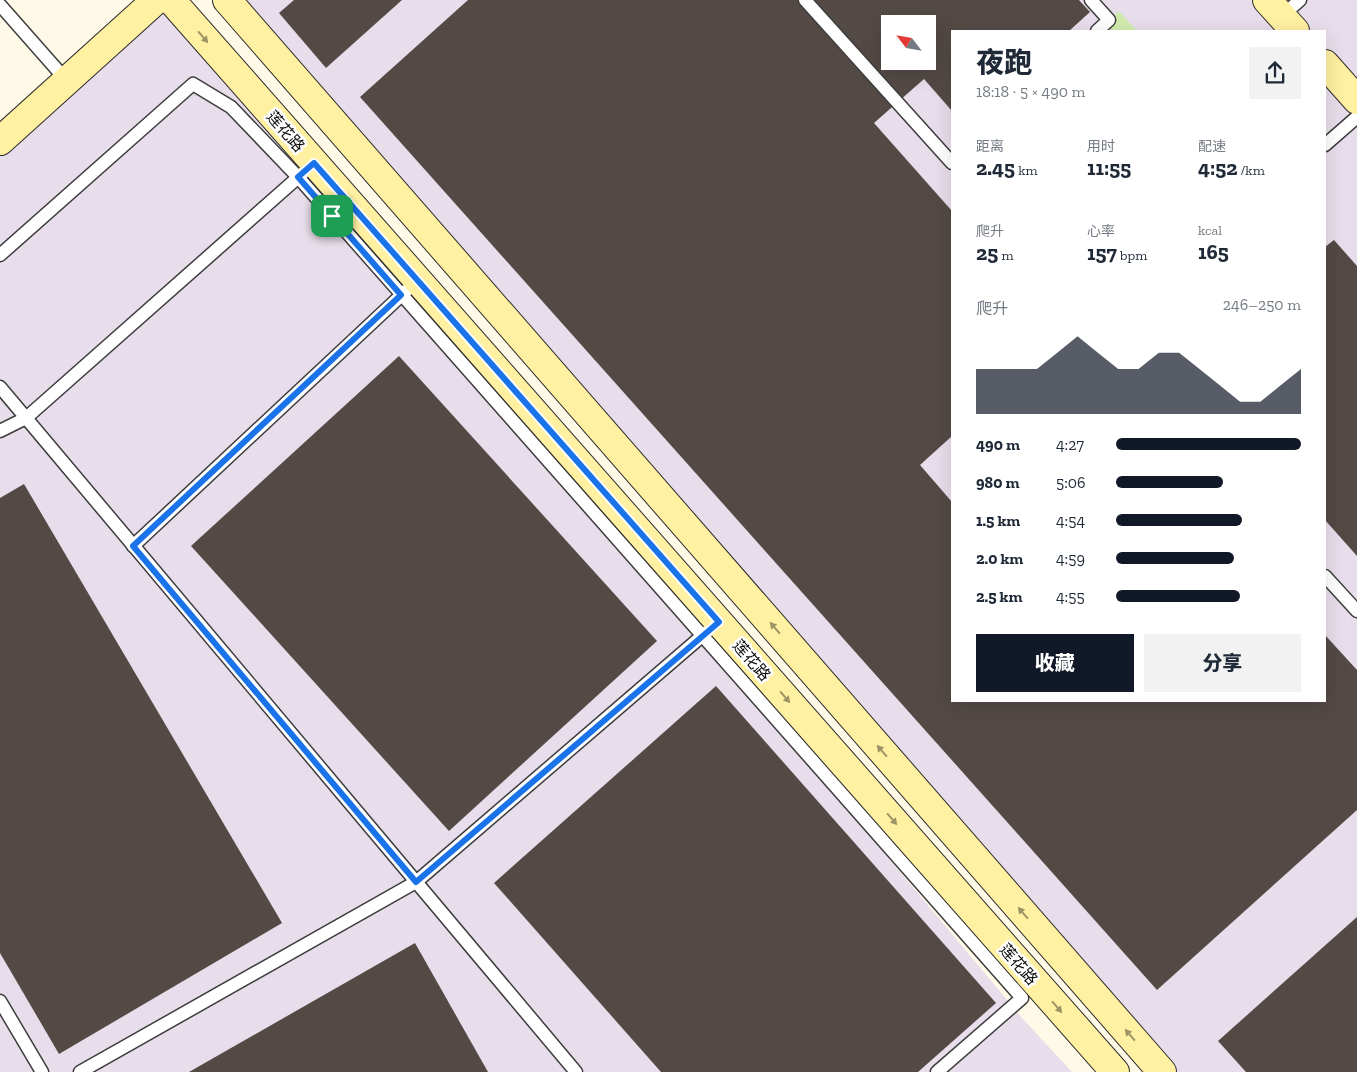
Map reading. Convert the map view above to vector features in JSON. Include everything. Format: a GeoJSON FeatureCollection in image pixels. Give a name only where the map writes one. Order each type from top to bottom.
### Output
{"type":"FeatureCollection","features":[{"type":"Feature","properties":{"kind":"street"},"geometry":{"type":"LineString","coordinates":[[0,141],[156,0]]}},
{"type":"Feature","properties":{"kind":"street","name":"莲花路"},"geometry":{"type":"LineString","coordinates":[[171,0],[306,170],[409,287],[711,629],[1115,1072]]}},
{"type":"Feature","properties":{"kind":"street"},"geometry":{"type":"LineString","coordinates":[[227,0],[1162,1072]]}},
{"type":"Feature","properties":{"kind":"street"},"geometry":{"type":"LineString","coordinates":[[1326,65],[1357,100]]}},
{"type":"Feature","properties":{"kind":"lane"},"geometry":{"type":"LineString","coordinates":[[805,0],[951,162]]}},
{"type":"Feature","properties":{"kind":"lane"},"geometry":{"type":"LineString","coordinates":[[1091,0],[1109,20],[1098,30]]}},
{"type":"Feature","properties":{"kind":"lane"},"geometry":{"type":"LineString","coordinates":[[0,5],[66,81]]}},
{"type":"Feature","properties":{"kind":"lane"},"geometry":{"type":"LineString","coordinates":[[0,254],[193,84],[231,107],[306,170],[26,418],[0,431]]}},
{"type":"Feature","properties":{"kind":"lane"},"geometry":{"type":"LineString","coordinates":[[1326,144],[1357,116]]}},
{"type":"Feature","properties":{"kind":"lane"},"geometry":{"type":"LineString","coordinates":[[133,546],[409,287]]}},
{"type":"Feature","properties":{"kind":"lane"},"geometry":{"type":"LineString","coordinates":[[0,387],[576,1072]]}},
{"type":"Feature","properties":{"kind":"lane"},"geometry":{"type":"LineString","coordinates":[[1326,577],[1357,611]]}},
{"type":"Feature","properties":{"kind":"lane"},"geometry":{"type":"LineString","coordinates":[[80,1072],[416,882],[711,629],[1022,998],[936,1072]]}},
{"type":"Feature","properties":{"kind":"lane"},"geometry":{"type":"LineString","coordinates":[[0,1001],[42,1072]]}},
{"type":"Feature","properties":{"kind":"shaded area"},"geometry":{"type":"Polygon","coordinates":[[[171,0],[1023,1019],[1072,1072],[0,1072],[0,141],[171,0]]]}},
{"type":"Feature","properties":{"kind":"shaded area"},"geometry":{"type":"Polygon","coordinates":[[[227,0],[1357,0],[1357,1072],[1162,1072],[227,0]]]}},
{"type":"Feature","properties":{"kind":"green space"},"geometry":{"type":"Polygon","coordinates":[[[1119,11],[1136,30],[1098,30],[1119,11]]]}},
{"type":"Feature","properties":{"kind":"building"},"geometry":{"type":"Polygon","coordinates":[[[294,0],[402,0],[326,68],[279,13],[294,0]]]}},
{"type":"Feature","properties":{"kind":"building"},"geometry":{"type":"Polygon","coordinates":[[[468,0],[1079,0],[1090,12],[1070,30],[951,30],[951,110],[924,79],[874,123],[951,210],[951,437],[920,465],[951,501],[951,702],[1326,702],[1326,636],[1357,670],[1357,810],[1157,990],[360,97],[468,0]]]}},
{"type":"Feature","properties":{"kind":"building"},"geometry":{"type":"Polygon","coordinates":[[[1334,240],[1357,266],[1357,556],[1326,521],[1326,246],[1334,240]]]}},
{"type":"Feature","properties":{"kind":"building"},"geometry":{"type":"Polygon","coordinates":[[[399,356],[657,641],[449,831],[191,546],[399,356]]]}},
{"type":"Feature","properties":{"kind":"building"},"geometry":{"type":"Polygon","coordinates":[[[24,484],[282,923],[59,1054],[0,953],[0,498],[24,484]]]}},
{"type":"Feature","properties":{"kind":"building"},"geometry":{"type":"Polygon","coordinates":[[[716,686],[996,1003],[918,1072],[661,1072],[494,883],[716,686]]]}},
{"type":"Feature","properties":{"kind":"building"},"geometry":{"type":"Polygon","coordinates":[[[1357,917],[1357,1072],[1246,1072],[1218,1041],[1357,917]]]}},
{"type":"Feature","properties":{"kind":"building"},"geometry":{"type":"Polygon","coordinates":[[[415,943],[488,1072],[189,1072],[415,943]]]}},
{"type":"Feature","properties":{"kind":"route"},"geometry":{"type":"LineString","coordinates":[[314,163],[719,622],[416,882],[133,546],[401,295],[332,216],[298,177],[314,163]]}}]}
